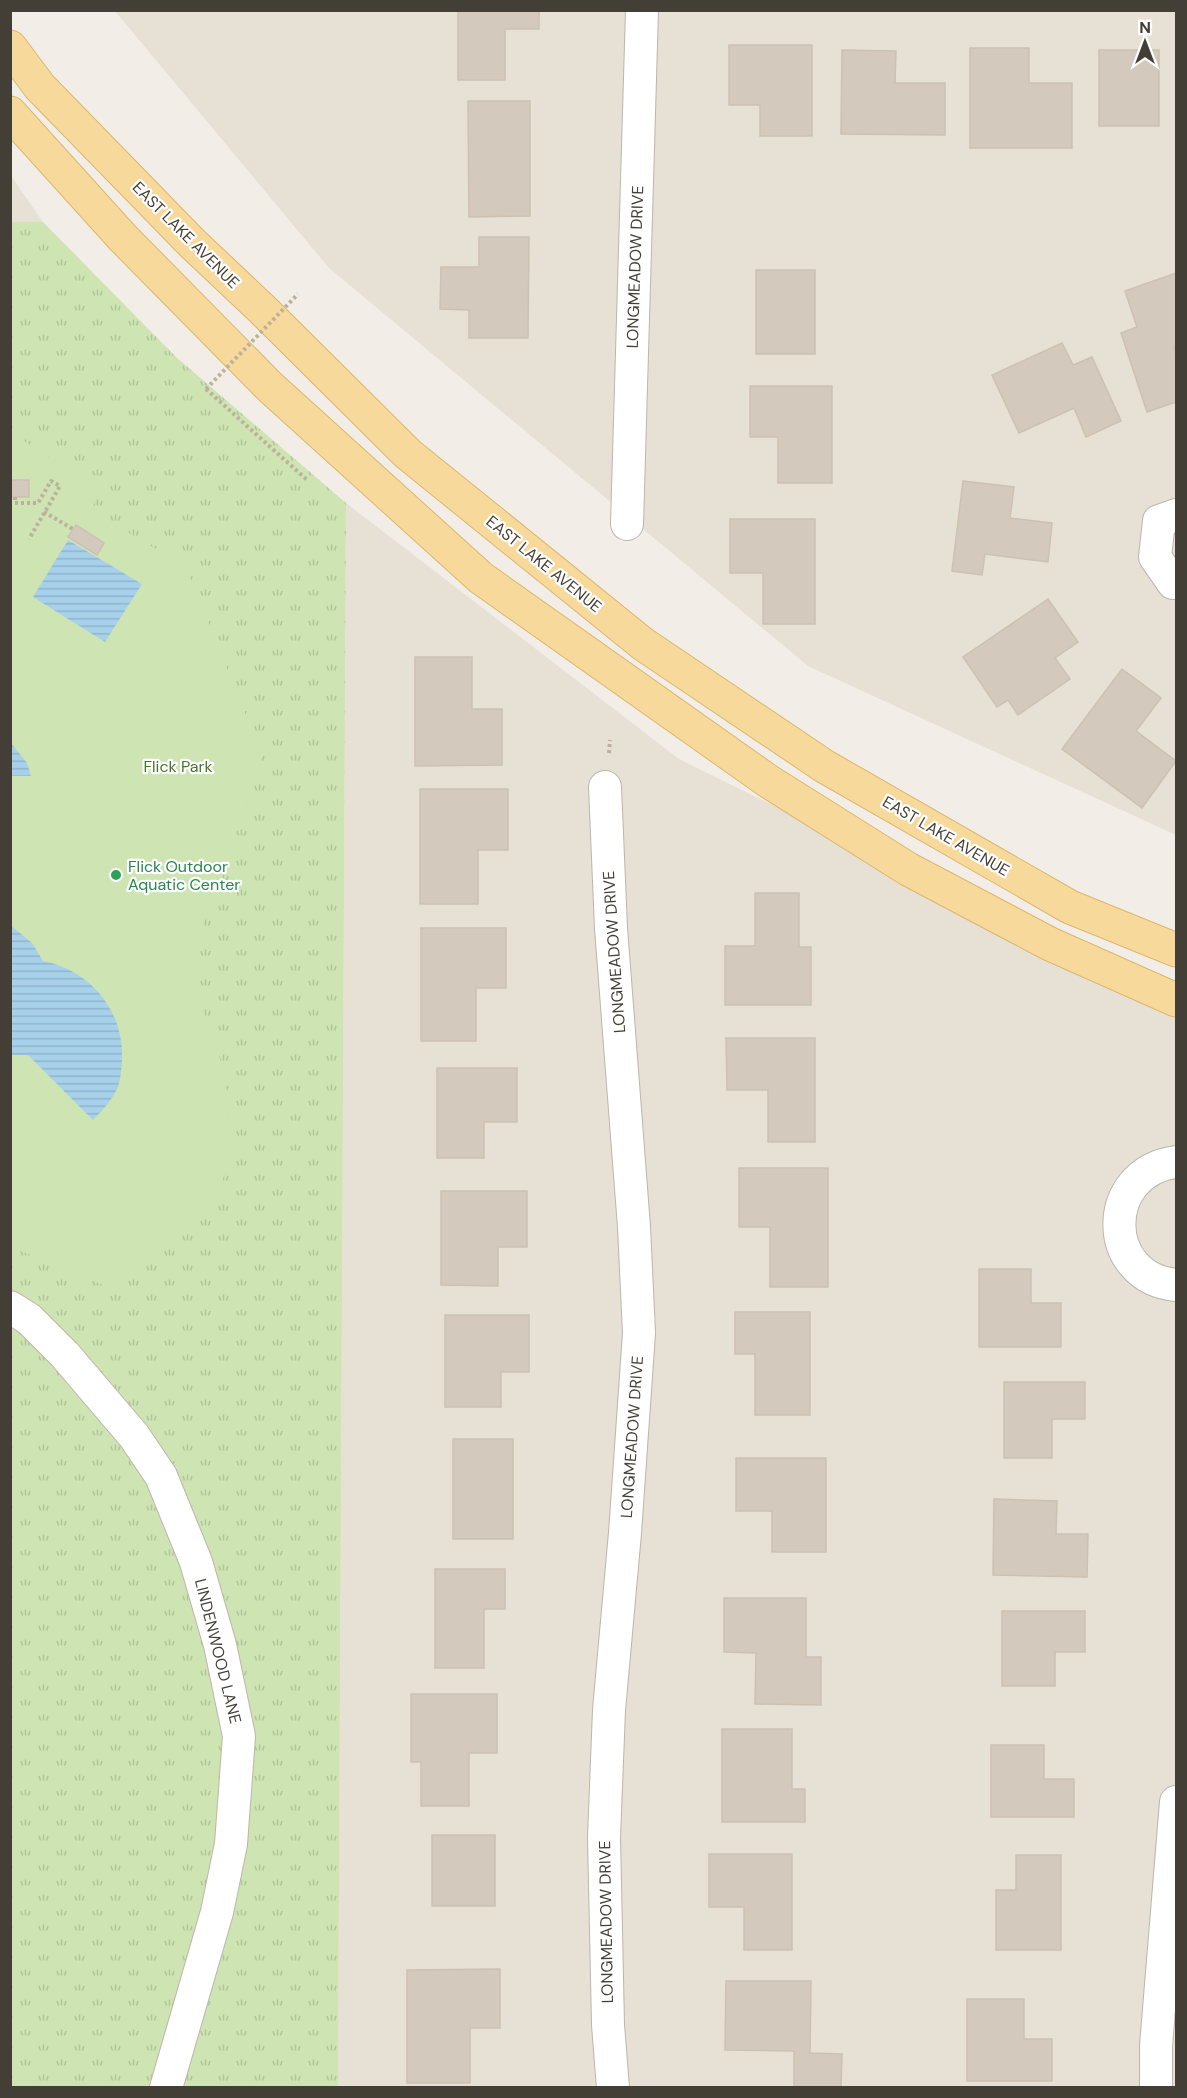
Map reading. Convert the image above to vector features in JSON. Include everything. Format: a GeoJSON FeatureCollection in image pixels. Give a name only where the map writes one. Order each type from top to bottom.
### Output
{"type":"FeatureCollection","features":[{"type":"Feature","properties":{"kind":"main road","name":"EAST LAKE AVENUE"},"geometry":{"type":"LineString","coordinates":[[10,47],[40,87],[184,235],[408,454],[643,644],[824,766],[1070,907],[1176,950]]}},
{"type":"Feature","properties":{"kind":"main road"},"geometry":{"type":"LineString","coordinates":[[10,113],[123,238],[262,380],[481,578],[768,781],[908,869],[1050,944],[1176,1000]]}},
{"type":"Feature","properties":{"kind":"street","name":"LONGMEADOW DRIVE"},"geometry":{"type":"LineString","coordinates":[[627,524],[642,10]]}},
{"type":"Feature","properties":{"kind":"street"},"geometry":{"type":"LineString","coordinates":[[1176,514],[1159,521],[1155,557],[1173,583],[1176,583]]}},
{"type":"Feature","properties":{"kind":"street","name":"LONGMEADOW DRIVE"},"geometry":{"type":"LineString","coordinates":[[605,787],[612,940],[634,1227],[639,1333],[625,1533],[609,1710],[604,1837],[608,2025],[613,2088]]}},
{"type":"Feature","properties":{"kind":"street"},"geometry":{"type":"LineString","coordinates":[[1176,1162],[1164,1164],[1146,1172],[1131,1186],[1122,1204],[1119,1223],[1122,1244],[1131,1262],[1146,1275],[1165,1284],[1176,1285]]}},
{"type":"Feature","properties":{"kind":"street","name":"LINDENWOOD LANE"},"geometry":{"type":"LineString","coordinates":[[10,1307],[29,1319],[65,1355],[135,1436],[160,1476],[196,1562],[220,1645],[239,1736],[231,1844],[220,1901],[166,2088]]}},
{"type":"Feature","properties":{"kind":"street"},"geometry":{"type":"LineString","coordinates":[[1156,2088],[1156,2046],[1176,1803]]}},
{"type":"Feature","properties":{"kind":"path"},"geometry":{"type":"LineString","coordinates":[[298,294],[206,389],[307,480]]}},
{"type":"Feature","properties":{"kind":"path"},"geometry":{"type":"LineString","coordinates":[[15,497],[15,503],[38,503],[51,481],[60,486],[28,539]]}},
{"type":"Feature","properties":{"kind":"path"},"geometry":{"type":"LineString","coordinates":[[45,512],[73,529]]}},
{"type":"Feature","properties":{"kind":"shaded area"},"geometry":{"type":"Polygon","coordinates":[[[115,11],[1176,11],[1176,835],[808,666],[329,268],[115,11]]]}},
{"type":"Feature","properties":{"kind":"shaded area"},"geometry":{"type":"Polygon","coordinates":[[[11,176],[43,222],[11,222],[11,176]]]}},
{"type":"Feature","properties":{"kind":"shaded area"},"geometry":{"type":"Polygon","coordinates":[[[346,503],[679,759],[1176,1004],[1176,2087],[338,2088],[346,503]]]}},
{"type":"Feature","properties":{"kind":"green space","name":"Flick Park"},"geometry":{"type":"Polygon","coordinates":[[[10,222],[43,222],[176,357],[346,503],[338,2087],[11,2087],[10,222]]]}},
{"type":"Feature","properties":{"kind":"green space","name":"Flick Outdoor Aquatic Center"},"geometry":{"type":"Polygon","coordinates":[[[10,432],[93,485],[85,495],[95,502],[91,510],[186,567],[262,755],[228,859],[199,936],[196,976],[203,1011],[214,1036],[226,1082],[230,1133],[228,1163],[217,1198],[198,1223],[165,1249],[108,1287],[11,1247],[10,432]]]}},
{"type":"Feature","properties":{"kind":"water"},"geometry":{"type":"Polygon","coordinates":[[[68,540],[142,584],[105,642],[33,597],[68,540]]]}},
{"type":"Feature","properties":{"kind":"water"},"geometry":{"type":"Polygon","coordinates":[[[10,742],[27,763],[31,776],[11,776],[10,742]]]}},
{"type":"Feature","properties":{"kind":"water"},"geometry":{"type":"Polygon","coordinates":[[[10,925],[32,943],[43,961],[75,973],[88,982],[100,994],[116,1022],[122,1055],[119,1083],[110,1101],[93,1120],[28,1055],[11,1055],[10,925]]]}},
{"type":"Feature","properties":{"kind":"building"},"geometry":{"type":"Polygon","coordinates":[[[458,10],[539,10],[539,29],[505,29],[505,80],[458,80],[458,10]]]}},
{"type":"Feature","properties":{"kind":"building"},"geometry":{"type":"Polygon","coordinates":[[[729,45],[812,45],[812,136],[760,136],[760,105],[729,105],[729,45]]]}},
{"type":"Feature","properties":{"kind":"building"},"geometry":{"type":"Polygon","coordinates":[[[970,48],[1029,48],[1029,83],[1072,83],[1072,148],[970,148],[970,48]]]}},
{"type":"Feature","properties":{"kind":"building"},"geometry":{"type":"Polygon","coordinates":[[[842,50],[896,51],[895,83],[945,83],[945,135],[841,134],[842,50]]]}},
{"type":"Feature","properties":{"kind":"building"},"geometry":{"type":"Polygon","coordinates":[[[1099,50],[1159,50],[1159,126],[1099,126],[1099,50]]]}},
{"type":"Feature","properties":{"kind":"building"},"geometry":{"type":"Polygon","coordinates":[[[468,101],[530,101],[530,216],[469,217],[468,101]]]}},
{"type":"Feature","properties":{"kind":"building"},"geometry":{"type":"Polygon","coordinates":[[[479,237],[529,237],[528,338],[469,338],[469,310],[440,309],[441,267],[479,267],[479,237]]]}},
{"type":"Feature","properties":{"kind":"building"},"geometry":{"type":"Polygon","coordinates":[[[756,270],[815,270],[815,354],[756,354],[756,270]]]}},
{"type":"Feature","properties":{"kind":"building"},"geometry":{"type":"Polygon","coordinates":[[[1176,273],[1176,346],[1174,347],[1176,402],[1147,412],[1121,333],[1137,327],[1125,291],[1176,273]]]}},
{"type":"Feature","properties":{"kind":"building"},"geometry":{"type":"Polygon","coordinates":[[[1062,343],[1073,365],[1092,357],[1121,421],[1086,437],[1074,408],[1019,433],[992,375],[1062,343]]]}},
{"type":"Feature","properties":{"kind":"building"},"geometry":{"type":"Polygon","coordinates":[[[750,386],[832,386],[832,483],[778,483],[778,437],[750,437],[750,386]]]}},
{"type":"Feature","properties":{"kind":"building"},"geometry":{"type":"Polygon","coordinates":[[[10,480],[29,480],[29,497],[10,497],[10,480]]]}},
{"type":"Feature","properties":{"kind":"building"},"geometry":{"type":"Polygon","coordinates":[[[963,481],[1014,487],[1010,518],[1052,523],[1048,562],[985,554],[982,575],[952,571],[963,481]]]}},
{"type":"Feature","properties":{"kind":"building"},"geometry":{"type":"Polygon","coordinates":[[[730,519],[815,519],[815,624],[763,624],[763,573],[730,573],[730,519]]]}},
{"type":"Feature","properties":{"kind":"building"},"geometry":{"type":"Polygon","coordinates":[[[76,525],[104,543],[97,555],[68,537],[76,525]]]}},
{"type":"Feature","properties":{"kind":"building"},"geometry":{"type":"Polygon","coordinates":[[[1048,599],[1078,642],[1055,658],[1070,679],[1018,715],[1008,700],[997,707],[963,657],[1048,599]]]}},
{"type":"Feature","properties":{"kind":"building"},"geometry":{"type":"Polygon","coordinates":[[[415,657],[472,657],[472,709],[502,709],[502,765],[415,766],[415,657]]]}},
{"type":"Feature","properties":{"kind":"building"},"geometry":{"type":"Polygon","coordinates":[[[1122,669],[1161,698],[1136,731],[1176,761],[1142,808],[1062,749],[1122,669]]]}},
{"type":"Feature","properties":{"kind":"building"},"geometry":{"type":"Polygon","coordinates":[[[420,789],[508,789],[508,850],[478,850],[478,904],[420,904],[420,789]]]}},
{"type":"Feature","properties":{"kind":"building"},"geometry":{"type":"Polygon","coordinates":[[[755,893],[799,893],[799,947],[811,947],[811,1005],[725,1005],[725,946],[755,946],[755,893]]]}},
{"type":"Feature","properties":{"kind":"building"},"geometry":{"type":"Polygon","coordinates":[[[421,928],[506,928],[506,988],[476,988],[476,1041],[421,1041],[421,928]]]}},
{"type":"Feature","properties":{"kind":"building"},"geometry":{"type":"Polygon","coordinates":[[[726,1038],[815,1038],[815,1142],[768,1142],[768,1090],[727,1090],[726,1038]]]}},
{"type":"Feature","properties":{"kind":"building"},"geometry":{"type":"Polygon","coordinates":[[[437,1068],[517,1068],[517,1122],[484,1122],[484,1158],[437,1158],[437,1068]]]}},
{"type":"Feature","properties":{"kind":"building"},"geometry":{"type":"Polygon","coordinates":[[[739,1168],[828,1168],[828,1287],[770,1287],[770,1227],[739,1227],[739,1168]]]}},
{"type":"Feature","properties":{"kind":"building"},"geometry":{"type":"Polygon","coordinates":[[[441,1191],[527,1191],[527,1247],[498,1247],[498,1286],[441,1285],[441,1191]]]}},
{"type":"Feature","properties":{"kind":"building"},"geometry":{"type":"Polygon","coordinates":[[[979,1269],[1031,1269],[1031,1303],[1061,1303],[1061,1347],[979,1347],[979,1269]]]}},
{"type":"Feature","properties":{"kind":"building"},"geometry":{"type":"Polygon","coordinates":[[[735,1312],[810,1312],[810,1415],[755,1415],[755,1354],[735,1354],[735,1312]]]}},
{"type":"Feature","properties":{"kind":"building"},"geometry":{"type":"Polygon","coordinates":[[[445,1315],[529,1315],[529,1372],[501,1372],[501,1407],[445,1407],[445,1315]]]}},
{"type":"Feature","properties":{"kind":"building"},"geometry":{"type":"Polygon","coordinates":[[[1004,1382],[1085,1382],[1085,1419],[1052,1419],[1052,1458],[1004,1458],[1004,1382]]]}},
{"type":"Feature","properties":{"kind":"building"},"geometry":{"type":"Polygon","coordinates":[[[453,1439],[513,1439],[513,1539],[453,1539],[453,1439]]]}},
{"type":"Feature","properties":{"kind":"building"},"geometry":{"type":"Polygon","coordinates":[[[736,1458],[826,1458],[826,1552],[772,1552],[772,1511],[736,1511],[736,1458]]]}},
{"type":"Feature","properties":{"kind":"building"},"geometry":{"type":"Polygon","coordinates":[[[994,1499],[1057,1501],[1056,1534],[1088,1534],[1087,1577],[993,1575],[994,1499]]]}},
{"type":"Feature","properties":{"kind":"building"},"geometry":{"type":"Polygon","coordinates":[[[435,1569],[505,1569],[505,1609],[484,1609],[484,1668],[435,1668],[435,1569]]]}},
{"type":"Feature","properties":{"kind":"building"},"geometry":{"type":"Polygon","coordinates":[[[724,1598],[806,1598],[806,1657],[821,1657],[821,1705],[755,1704],[756,1653],[724,1652],[724,1598]]]}},
{"type":"Feature","properties":{"kind":"building"},"geometry":{"type":"Polygon","coordinates":[[[1002,1611],[1085,1611],[1085,1652],[1055,1652],[1055,1686],[1002,1686],[1002,1611]]]}},
{"type":"Feature","properties":{"kind":"building"},"geometry":{"type":"Polygon","coordinates":[[[411,1694],[497,1694],[497,1753],[469,1753],[469,1806],[421,1806],[421,1762],[411,1762],[411,1694]]]}},
{"type":"Feature","properties":{"kind":"building"},"geometry":{"type":"Polygon","coordinates":[[[722,1729],[792,1729],[792,1789],[805,1789],[805,1822],[722,1822],[722,1729]]]}},
{"type":"Feature","properties":{"kind":"building"},"geometry":{"type":"Polygon","coordinates":[[[991,1745],[1044,1745],[1044,1779],[1074,1779],[1074,1817],[991,1817],[991,1745]]]}},
{"type":"Feature","properties":{"kind":"building"},"geometry":{"type":"Polygon","coordinates":[[[432,1835],[495,1835],[495,1906],[432,1906],[432,1835]]]}},
{"type":"Feature","properties":{"kind":"building"},"geometry":{"type":"Polygon","coordinates":[[[709,1854],[792,1854],[792,1950],[744,1950],[744,1907],[709,1907],[709,1854]]]}},
{"type":"Feature","properties":{"kind":"building"},"geometry":{"type":"Polygon","coordinates":[[[1016,1855],[1061,1855],[1061,1950],[996,1950],[996,1890],[1016,1890],[1016,1855]]]}},
{"type":"Feature","properties":{"kind":"building"},"geometry":{"type":"Polygon","coordinates":[[[500,1969],[500,2028],[470,2028],[470,2083],[407,2083],[407,1970],[500,1969]]]}},
{"type":"Feature","properties":{"kind":"building"},"geometry":{"type":"Polygon","coordinates":[[[726,1981],[811,1981],[810,2053],[842,2054],[841,2088],[794,2088],[794,2051],[725,2050],[726,1981]]]}},
{"type":"Feature","properties":{"kind":"building"},"geometry":{"type":"Polygon","coordinates":[[[967,1999],[1024,1999],[1024,2039],[1052,2039],[1052,2081],[967,2081],[967,1999]]]}},
{"type":"Feature","properties":{"kind":"place","name":"Flick Outdoor Aquatic Center"},"geometry":{"type":"Point","coordinates":[116,875]}}]}
